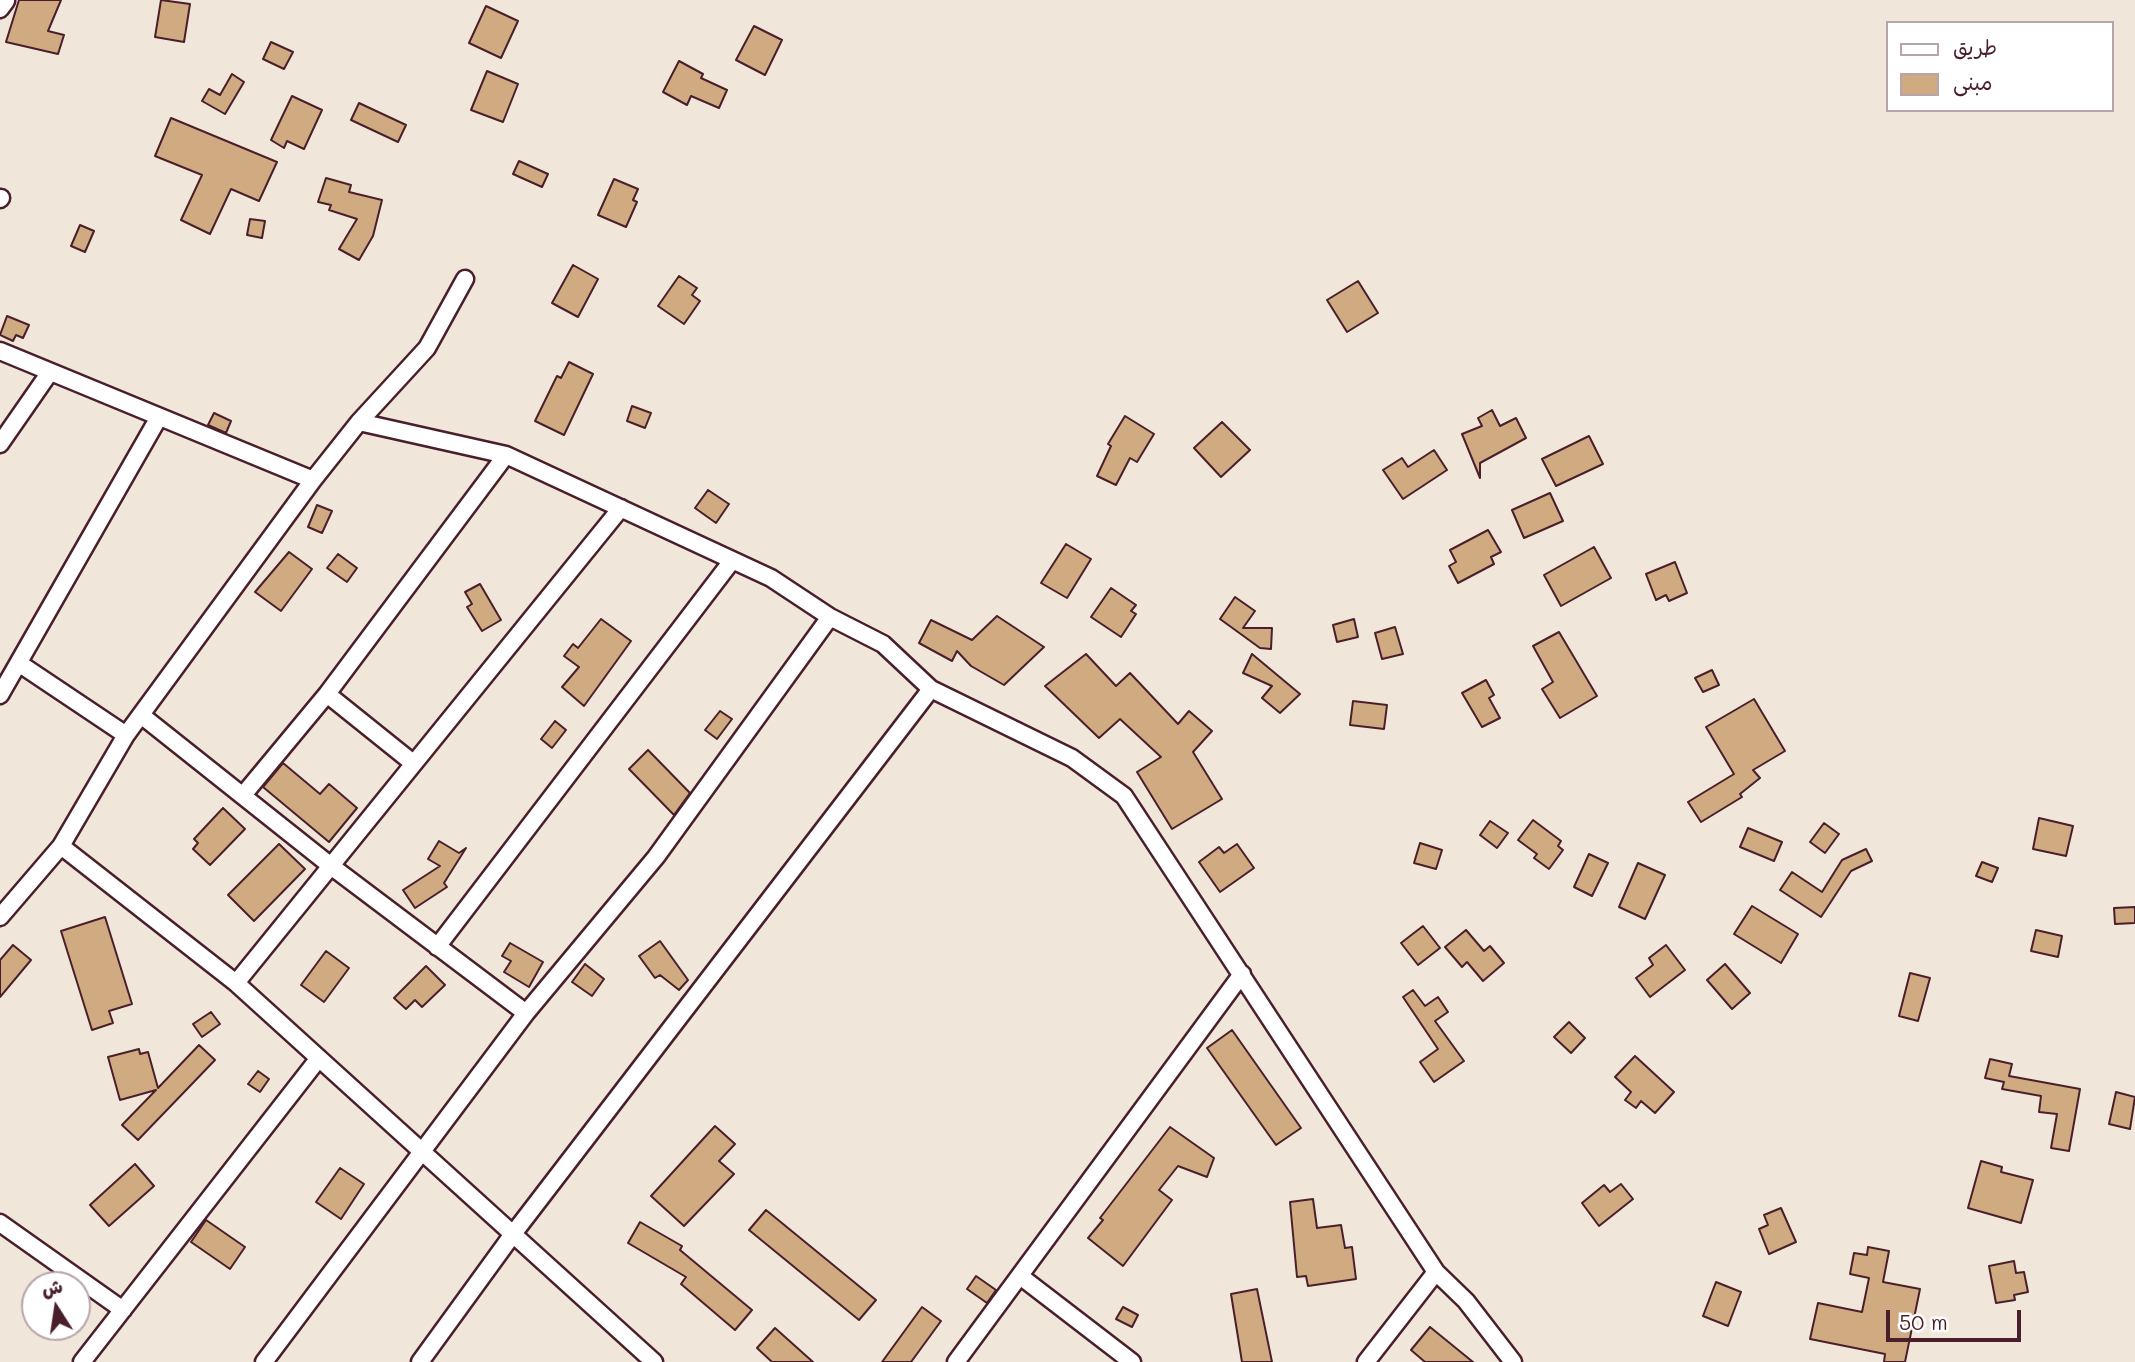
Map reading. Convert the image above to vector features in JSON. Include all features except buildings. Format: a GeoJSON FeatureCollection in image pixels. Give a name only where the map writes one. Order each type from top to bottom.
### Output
{"type":"FeatureCollection","features":[{"type":"Feature","properties":{"kind":"street"},"geometry":{"type":"LineString","coordinates":[[0,917],[61,846],[126,735],[313,480],[359,422],[428,348],[465,279]]}},
{"type":"Feature","properties":{"kind":"street"},"geometry":{"type":"LineString","coordinates":[[0,351],[313,480]]}},
{"type":"Feature","properties":{"kind":"street"},"geometry":{"type":"LineString","coordinates":[[0,444],[50,372]]}},
{"type":"Feature","properties":{"kind":"street"},"geometry":{"type":"LineString","coordinates":[[2,688],[20,664],[159,417]]}},
{"type":"Feature","properties":{"kind":"street"},"geometry":{"type":"LineString","coordinates":[[359,422],[506,454],[731,562],[771,578],[830,617],[883,644],[931,688],[1072,758],[1124,796],[1436,1272],[1466,1301],[1513,1362]]}},
{"type":"Feature","properties":{"kind":"street"},"geometry":{"type":"LineString","coordinates":[[244,794],[327,694],[506,454]]}},
{"type":"Feature","properties":{"kind":"street"},"geometry":{"type":"LineString","coordinates":[[236,983],[621,508]]}},
{"type":"Feature","properties":{"kind":"street"},"geometry":{"type":"LineString","coordinates":[[437,947],[731,562]]}},
{"type":"Feature","properties":{"kind":"street"},"geometry":{"type":"LineString","coordinates":[[264,1362],[526,1013],[656,857],[830,617]]}},
{"type":"Feature","properties":{"kind":"street"},"geometry":{"type":"LineString","coordinates":[[20,664],[126,735]]}},
{"type":"Feature","properties":{"kind":"street"},"geometry":{"type":"LineString","coordinates":[[419,1362],[513,1234],[931,688]]}},
{"type":"Feature","properties":{"kind":"street"},"geometry":{"type":"LineString","coordinates":[[327,694],[413,763]]}},
{"type":"Feature","properties":{"kind":"street"},"geometry":{"type":"LineString","coordinates":[[141,715],[244,794],[331,866],[526,1013]]}},
{"type":"Feature","properties":{"kind":"street"},"geometry":{"type":"LineString","coordinates":[[61,846],[236,983],[654,1362]]}},
{"type":"Feature","properties":{"kind":"street"},"geometry":{"type":"LineString","coordinates":[[956,1362],[1242,974]]}},
{"type":"Feature","properties":{"kind":"street"},"geometry":{"type":"LineString","coordinates":[[82,1362],[319,1058]]}},
{"type":"Feature","properties":{"kind":"street"},"geometry":{"type":"LineString","coordinates":[[0,1223],[123,1310]]}},
{"type":"Feature","properties":{"kind":"street"},"geometry":{"type":"LineString","coordinates":[[1366,1362],[1436,1272]]}},
{"type":"Feature","properties":{"kind":"street"},"geometry":{"type":"LineString","coordinates":[[1020,1276],[1132,1362]]}}]}
